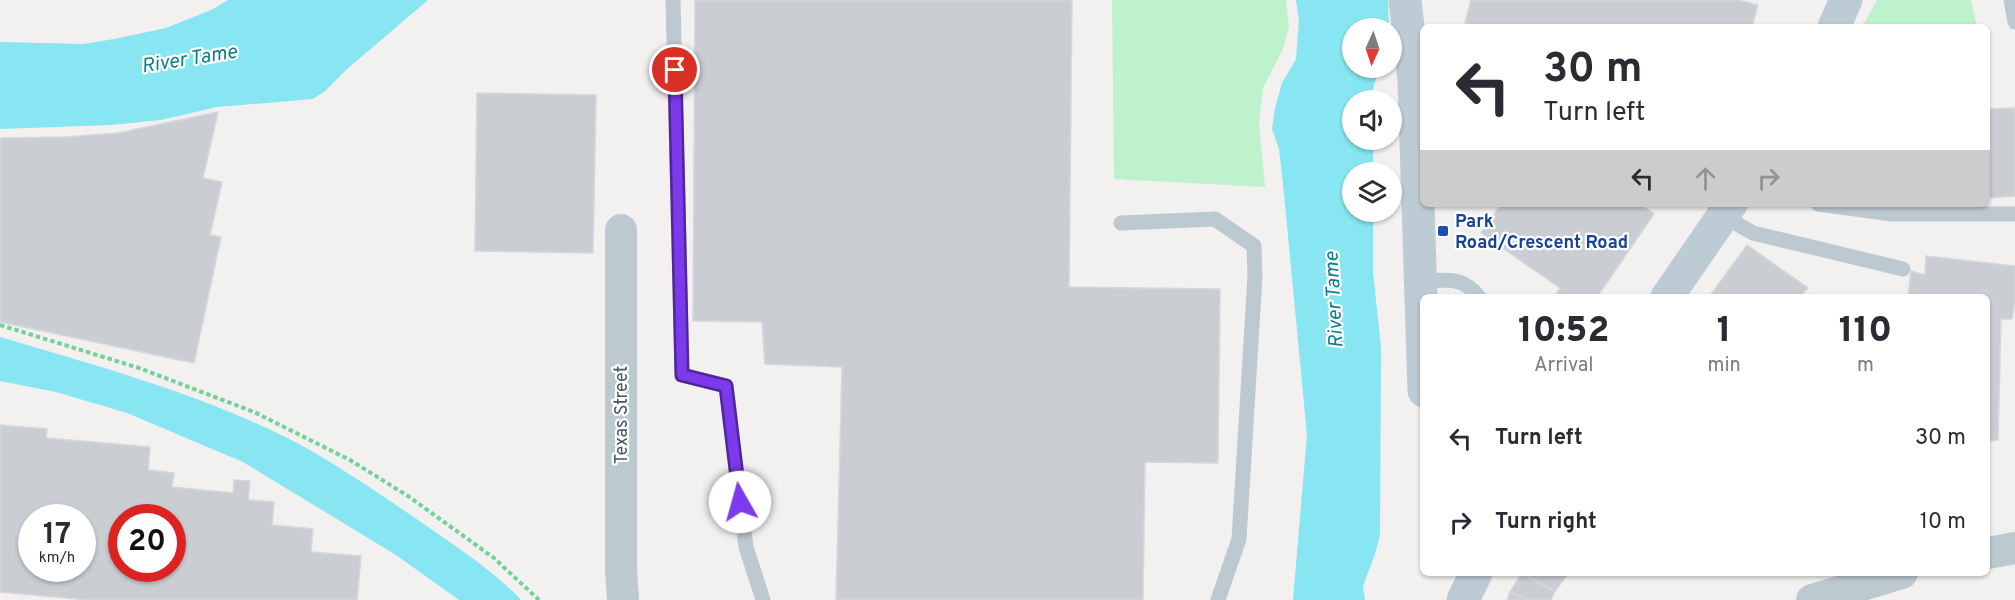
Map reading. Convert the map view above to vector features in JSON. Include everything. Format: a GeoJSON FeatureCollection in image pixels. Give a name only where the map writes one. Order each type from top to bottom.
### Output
{"type":"FeatureCollection","features":[{"type":"Feature","properties":{"kind":"main road"},"geometry":{"type":"LineString","coordinates":[[1405,0],[1419,80],[1420,180]]}},
{"type":"Feature","properties":{"kind":"main road"},"geometry":{"type":"LineString","coordinates":[[1835,24],[1846,0]]}},
{"type":"Feature","properties":{"kind":"main road"},"geometry":{"type":"LineString","coordinates":[[1420,207],[1421,294]]}},
{"type":"Feature","properties":{"kind":"main road"},"geometry":{"type":"LineString","coordinates":[[1669,294],[1727,210]]}},
{"type":"Feature","properties":{"kind":"main road"},"geometry":{"type":"LineString","coordinates":[[1463,600],[1475,576]]}},
{"type":"Feature","properties":{"kind":"street","name":"Texas Street"},"geometry":{"type":"LineString","coordinates":[[621,230],[621,569],[623,600]]}},
{"type":"Feature","properties":{"kind":"street"},"geometry":{"type":"LineString","coordinates":[[1990,553],[2015,548]]}},
{"type":"Feature","properties":{"kind":"street"},"geometry":{"type":"LineString","coordinates":[[1812,600],[1892,576]]}},
{"type":"Feature","properties":{"kind":"lane"},"geometry":{"type":"LineString","coordinates":[[674,0],[682,375],[726,386],[746,547],[763,600]]}},
{"type":"Feature","properties":{"kind":"lane"},"geometry":{"type":"LineString","coordinates":[[2011,0],[2015,22]]}},
{"type":"Feature","properties":{"kind":"lane"},"geometry":{"type":"LineString","coordinates":[[1840,207],[1892,214],[2015,214]]}},
{"type":"Feature","properties":{"kind":"lane"},"geometry":{"type":"LineString","coordinates":[[1727,210],[1752,233],[1903,269]]}},
{"type":"Feature","properties":{"kind":"lane"},"geometry":{"type":"LineString","coordinates":[[1121,223],[1215,219],[1254,246],[1255,276],[1239,538],[1218,600]]}},
{"type":"Feature","properties":{"kind":"lane"},"geometry":{"type":"LineString","coordinates":[[1421,281],[1460,281],[1477,294]]}},
{"type":"Feature","properties":{"kind":"path"},"geometry":{"type":"LineString","coordinates":[[0,325],[139,368],[254,412],[350,460],[408,496],[494,558],[539,600]]}},
{"type":"Feature","properties":{"kind":"green space"},"geometry":{"type":"Polygon","coordinates":[[[1112,0],[1286,0],[1289,27],[1283,49],[1263,88],[1259,123],[1265,187],[1114,179],[1112,0]]]}},
{"type":"Feature","properties":{"kind":"green space"},"geometry":{"type":"Polygon","coordinates":[[[1877,0],[1971,0],[1976,24],[1864,24],[1877,0]]]}},
{"type":"Feature","properties":{"kind":"water","name":"River Tame"},"geometry":{"type":"Polygon","coordinates":[[[228,0],[428,0],[313,99],[217,107],[161,120],[111,125],[0,129],[0,42],[83,44],[114,39],[166,28],[211,10],[228,0]]]}},
{"type":"Feature","properties":{"kind":"water","name":"River Tame"},"geometry":{"type":"Polygon","coordinates":[[[1296,0],[1388,0],[1389,18],[1342,18],[1342,78],[1376,78],[1373,90],[1342,90],[1342,150],[1373,150],[1373,162],[1342,162],[1342,222],[1373,222],[1373,271],[1381,348],[1380,535],[1363,586],[1365,600],[1293,600],[1307,435],[1279,149],[1272,129],[1282,83],[1296,59],[1299,20],[1296,0]]]}},
{"type":"Feature","properties":{"kind":"water"},"geometry":{"type":"Polygon","coordinates":[[[0,337],[152,383],[227,411],[299,444],[361,482],[460,549],[486,568],[521,600],[459,600],[396,555],[243,462],[127,413],[56,392],[0,381],[0,337]]]}},
{"type":"Feature","properties":{"kind":"building"},"geometry":{"type":"Polygon","coordinates":[[[695,0],[1072,0],[1069,287],[1220,289],[1218,463],[1145,462],[1143,600],[836,600],[842,367],[765,364],[762,322],[693,321],[695,0]]]}},
{"type":"Feature","properties":{"kind":"building"},"geometry":{"type":"Polygon","coordinates":[[[1471,0],[1738,0],[1758,5],[1753,24],[1465,23],[1471,0]]]}},
{"type":"Feature","properties":{"kind":"building"},"geometry":{"type":"Polygon","coordinates":[[[477,93],[596,95],[593,253],[475,251],[477,93]]]}},
{"type":"Feature","properties":{"kind":"building"},"geometry":{"type":"Polygon","coordinates":[[[2015,108],[2015,196],[1990,198],[1990,109],[2015,108]]]}},
{"type":"Feature","properties":{"kind":"building"},"geometry":{"type":"Polygon","coordinates":[[[218,112],[203,178],[222,182],[210,235],[221,237],[194,363],[0,322],[0,138],[118,133],[218,112]]]}},
{"type":"Feature","properties":{"kind":"building"},"geometry":{"type":"Polygon","coordinates":[[[1499,207],[1644,207],[1654,214],[1599,294],[1556,294],[1560,288],[1481,233],[1499,207]]]}},
{"type":"Feature","properties":{"kind":"building"},"geometry":{"type":"Polygon","coordinates":[[[1747,245],[1808,288],[1803,294],[1711,294],[1747,245]]]}},
{"type":"Feature","properties":{"kind":"building"},"geometry":{"type":"Polygon","coordinates":[[[1926,256],[2015,266],[2015,302],[2012,319],[2001,319],[1998,440],[1990,441],[1990,294],[1908,294],[1911,271],[1925,275],[1926,256]]]}},
{"type":"Feature","properties":{"kind":"building"},"geometry":{"type":"Polygon","coordinates":[[[0,425],[47,429],[46,438],[150,447],[148,470],[174,473],[172,487],[233,493],[234,480],[250,481],[248,500],[274,502],[272,525],[313,529],[311,552],[361,556],[357,600],[89,600],[0,592],[0,425]]]}},
{"type":"Feature","properties":{"kind":"building"},"geometry":{"type":"Polygon","coordinates":[[[1520,576],[1525,576],[1555,591],[1551,600],[1528,600],[1510,592],[1520,576]]]}},
{"type":"Feature","properties":{"kind":"building"},"geometry":{"type":"Polygon","coordinates":[[[1528,576],[1567,576],[1555,591],[1528,576]]]}},
{"type":"Feature","properties":{"kind":"building"},"geometry":{"type":"Polygon","coordinates":[[[1510,592],[1528,600],[1507,600],[1510,592]]]}},
{"type":"Feature","properties":{"kind":"place","name":"Park Road/Crescent Road"},"geometry":{"type":"Point","coordinates":[1443,231]}},
{"type":"Feature","properties":{"kind":"route"},"geometry":{"type":"LineString","coordinates":[[675,70],[682,375],[726,386],[740,502]]}}]}
